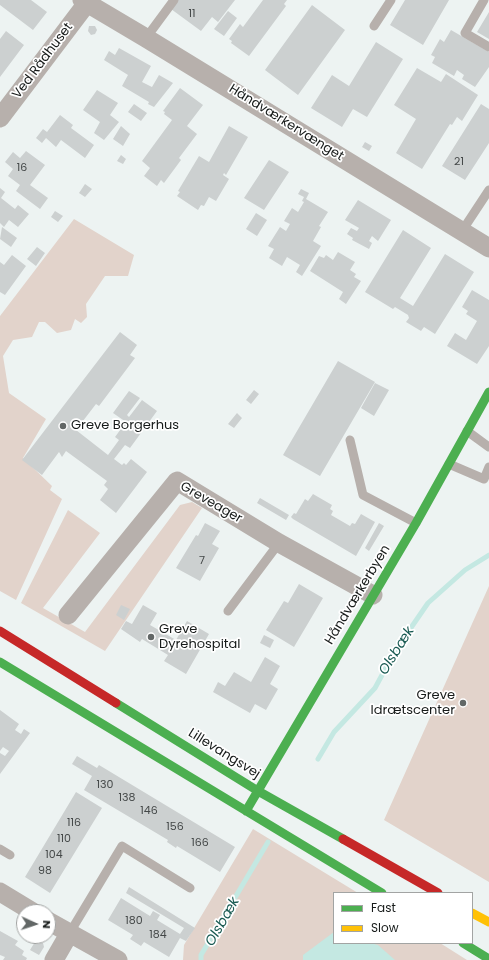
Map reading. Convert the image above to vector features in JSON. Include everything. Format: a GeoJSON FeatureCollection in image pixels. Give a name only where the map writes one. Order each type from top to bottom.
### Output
{"type":"FeatureCollection","features":[{"type":"Feature","properties":{"kind":"street","name":"Håndværkervænget"},"geometry":{"type":"LineString","coordinates":[[84,2],[146,38],[489,248]]}},
{"type":"Feature","properties":{"kind":"street","name":"Ved Rådhuset"},"geometry":{"type":"LineString","coordinates":[[0,118],[84,2]]}},
{"type":"Feature","properties":{"kind":"street","name":"Håndværkerbyen"},"geometry":{"type":"LineString","coordinates":[[246,810],[416,523],[489,392]]}},
{"type":"Feature","properties":{"kind":"street","name":"Greveager"},"geometry":{"type":"LineString","coordinates":[[68,615],[177,481],[279,543],[373,595]]}},
{"type":"Feature","properties":{"kind":"street","name":"Lillevangsvej"},"geometry":{"type":"LineString","coordinates":[[0,631],[258,791],[436,892]]}},
{"type":"Feature","properties":{"kind":"street"},"geometry":{"type":"LineString","coordinates":[[0,662],[380,892]]}},
{"type":"Feature","properties":{"kind":"street"},"geometry":{"type":"LineString","coordinates":[[0,892],[20,904]]}},
{"type":"Feature","properties":{"kind":"street"},"geometry":{"type":"LineString","coordinates":[[473,914],[489,922]]}},
{"type":"Feature","properties":{"kind":"street"},"geometry":{"type":"LineString","coordinates":[[56,926],[118,960]]}},
{"type":"Feature","properties":{"kind":"street"},"geometry":{"type":"LineString","coordinates":[[54,960],[69,934]]}},
{"type":"Feature","properties":{"kind":"street"},"geometry":{"type":"LineString","coordinates":[[465,944],[489,959]]}},
{"type":"Feature","properties":{"kind":"lane"},"geometry":{"type":"LineString","coordinates":[[146,38],[174,0]]}},
{"type":"Feature","properties":{"kind":"lane"},"geometry":{"type":"LineString","coordinates":[[374,26],[390,0]]}},
{"type":"Feature","properties":{"kind":"lane"},"geometry":{"type":"LineString","coordinates":[[484,0],[464,33],[489,47]]}},
{"type":"Feature","properties":{"kind":"lane"},"geometry":{"type":"LineString","coordinates":[[462,232],[489,190]]}},
{"type":"Feature","properties":{"kind":"lane"},"geometry":{"type":"LineString","coordinates":[[467,431],[489,447]]}},
{"type":"Feature","properties":{"kind":"lane"},"geometry":{"type":"LineString","coordinates":[[350,440],[364,494],[416,523]]}},
{"type":"Feature","properties":{"kind":"lane"},"geometry":{"type":"LineString","coordinates":[[449,464],[484,479],[489,467]]}},
{"type":"Feature","properties":{"kind":"lane"},"geometry":{"type":"LineString","coordinates":[[228,611],[279,543]]}},
{"type":"Feature","properties":{"kind":"lane"},"geometry":{"type":"LineString","coordinates":[[69,934],[122,846],[190,888]]}},
{"type":"Feature","properties":{"kind":"lane"},"geometry":{"type":"LineString","coordinates":[[0,849],[10,855]]}},
{"type":"Feature","properties":{"kind":"shaded area"},"geometry":{"type":"Polygon","coordinates":[[[74,219],[134,255],[128,276],[105,276],[86,304],[87,317],[81,323],[75,319],[71,330],[57,333],[45,322],[39,322],[32,337],[13,340],[3,356],[9,393],[46,419],[23,458],[52,486],[50,490],[62,499],[16,600],[0,591],[0,316],[74,219]]]}},
{"type":"Feature","properties":{"kind":"shaded area"},"geometry":{"type":"Polygon","coordinates":[[[192,502],[202,508],[105,651],[21,603],[68,510],[100,533],[43,608],[85,632],[180,505],[192,502]]]}},
{"type":"Feature","properties":{"kind":"shaded area","name":"Greve Idrætscenter"},"geometry":{"type":"Polygon","coordinates":[[[489,586],[489,882],[384,820],[489,586]]]}},
{"type":"Feature","properties":{"kind":"shaded area"},"geometry":{"type":"Polygon","coordinates":[[[253,829],[356,892],[333,892],[333,944],[442,944],[467,960],[183,960],[184,945],[253,829]]]}},
{"type":"Feature","properties":{"kind":"shaded area"},"geometry":{"type":"Polygon","coordinates":[[[333,933],[333,944],[378,945],[395,960],[303,960],[303,955],[333,933]]]}},
{"type":"Feature","properties":{"kind":"building"},"geometry":{"type":"Polygon","coordinates":[[[0,0],[31,0],[47,12],[33,30],[0,5],[0,0]]]}},
{"type":"Feature","properties":{"kind":"building"},"geometry":{"type":"Polygon","coordinates":[[[178,0],[235,0],[218,22],[212,17],[201,31],[171,9],[178,0]]]}},
{"type":"Feature","properties":{"kind":"building"},"geometry":{"type":"Polygon","coordinates":[[[263,0],[287,0],[284,4],[286,6],[249,56],[231,43],[232,41],[229,39],[240,24],[243,27],[263,0]]]}},
{"type":"Feature","properties":{"kind":"building"},"geometry":{"type":"Polygon","coordinates":[[[405,0],[449,0],[423,45],[390,25],[405,0]]]}},
{"type":"Feature","properties":{"kind":"building"},"geometry":{"type":"Polygon","coordinates":[[[312,5],[345,30],[298,95],[265,70],[312,5]]]}},
{"type":"Feature","properties":{"kind":"building"},"geometry":{"type":"Polygon","coordinates":[[[228,11],[237,18],[224,36],[214,29],[228,11]]]}},
{"type":"Feature","properties":{"kind":"building"},"geometry":{"type":"Polygon","coordinates":[[[489,12],[489,39],[477,32],[489,12]]]}},
{"type":"Feature","properties":{"kind":"building"},"geometry":{"type":"Polygon","coordinates":[[[89,26],[95,26],[97,30],[95,34],[91,35],[88,31],[89,26]]]}},
{"type":"Feature","properties":{"kind":"building"},"geometry":{"type":"Polygon","coordinates":[[[451,30],[489,52],[489,67],[475,87],[462,79],[464,75],[457,70],[454,76],[432,63],[435,57],[431,55],[440,39],[444,42],[451,30]]]}},
{"type":"Feature","properties":{"kind":"building"},"geometry":{"type":"Polygon","coordinates":[[[6,31],[24,45],[0,77],[0,39],[6,31]]]}},
{"type":"Feature","properties":{"kind":"building"},"geometry":{"type":"Polygon","coordinates":[[[376,42],[403,59],[367,117],[353,109],[342,127],[311,108],[332,75],[349,86],[376,42]]]}},
{"type":"Feature","properties":{"kind":"building"},"geometry":{"type":"Polygon","coordinates":[[[119,48],[151,66],[142,82],[152,87],[159,75],[173,83],[154,107],[148,104],[149,102],[122,86],[128,75],[104,60],[109,51],[115,55],[119,48]]]}},
{"type":"Feature","properties":{"kind":"building"},"geometry":{"type":"Polygon","coordinates":[[[417,68],[441,82],[446,74],[478,95],[462,121],[457,117],[452,125],[450,124],[422,169],[396,153],[416,119],[394,105],[417,68]]]}},
{"type":"Feature","properties":{"kind":"building"},"geometry":{"type":"Polygon","coordinates":[[[180,88],[203,105],[187,126],[197,134],[179,158],[181,160],[164,183],[161,180],[157,186],[144,176],[150,168],[142,161],[172,120],[164,114],[165,112],[163,111],[180,88]]]}},
{"type":"Feature","properties":{"kind":"building"},"geometry":{"type":"Polygon","coordinates":[[[97,90],[118,103],[110,115],[119,122],[104,140],[94,133],[100,122],[83,110],[97,90]]]}},
{"type":"Feature","properties":{"kind":"building"},"geometry":{"type":"Polygon","coordinates":[[[134,104],[147,113],[141,121],[128,112],[134,104]]]}},
{"type":"Feature","properties":{"kind":"building"},"geometry":{"type":"Polygon","coordinates":[[[481,104],[489,109],[489,143],[465,180],[442,166],[481,104]]]}},
{"type":"Feature","properties":{"kind":"building"},"geometry":{"type":"Polygon","coordinates":[[[60,115],[73,125],[71,128],[94,145],[85,158],[61,140],[56,147],[46,138],[42,143],[36,138],[43,129],[47,132],[60,115]]]}},
{"type":"Feature","properties":{"kind":"building"},"geometry":{"type":"Polygon","coordinates":[[[121,126],[130,134],[123,146],[113,139],[121,126]]]}},
{"type":"Feature","properties":{"kind":"building"},"geometry":{"type":"Polygon","coordinates":[[[229,126],[248,137],[226,175],[224,173],[223,175],[229,179],[216,201],[209,197],[204,206],[201,205],[198,210],[177,196],[180,192],[178,191],[199,156],[209,162],[229,126]]]}},
{"type":"Feature","properties":{"kind":"building"},"geometry":{"type":"Polygon","coordinates":[[[365,142],[372,146],[369,151],[362,147],[365,142]]]}},
{"type":"Feature","properties":{"kind":"building"},"geometry":{"type":"Polygon","coordinates":[[[26,151],[45,165],[30,185],[48,198],[40,209],[16,191],[20,185],[8,176],[13,169],[5,162],[13,152],[20,158],[26,151]]]}},
{"type":"Feature","properties":{"kind":"building"},"geometry":{"type":"Polygon","coordinates":[[[121,155],[126,159],[123,164],[117,161],[121,155]]]}},
{"type":"Feature","properties":{"kind":"building"},"geometry":{"type":"Polygon","coordinates":[[[269,160],[289,172],[264,210],[244,198],[269,160]]]}},
{"type":"Feature","properties":{"kind":"building"},"geometry":{"type":"Polygon","coordinates":[[[85,184],[92,189],[85,197],[79,193],[85,184]]]}},
{"type":"Feature","properties":{"kind":"building"},"geometry":{"type":"Polygon","coordinates":[[[0,188],[5,192],[1,198],[15,209],[18,205],[29,214],[18,227],[9,220],[4,227],[0,223],[0,188]]]}},
{"type":"Feature","properties":{"kind":"building"},"geometry":{"type":"Polygon","coordinates":[[[301,189],[309,193],[306,199],[328,212],[319,226],[321,227],[313,241],[321,246],[302,276],[296,272],[300,265],[287,257],[282,266],[269,258],[274,249],[268,246],[280,227],[286,231],[290,224],[284,221],[292,208],[298,212],[304,202],[302,201],[304,197],[298,194],[301,189]]]}},
{"type":"Feature","properties":{"kind":"building"},"geometry":{"type":"Polygon","coordinates":[[[358,200],[391,220],[378,241],[372,236],[369,241],[372,243],[369,249],[352,240],[353,238],[347,234],[351,228],[357,231],[359,228],[345,220],[358,200]]]}},
{"type":"Feature","properties":{"kind":"building"},"geometry":{"type":"Polygon","coordinates":[[[55,211],[63,216],[58,222],[51,217],[55,211]]]}},
{"type":"Feature","properties":{"kind":"building"},"geometry":{"type":"Polygon","coordinates":[[[256,213],[267,220],[257,236],[246,229],[256,213]]]}},
{"type":"Feature","properties":{"kind":"building"},"geometry":{"type":"Polygon","coordinates":[[[2,227],[17,238],[11,247],[0,239],[2,227]]]}},
{"type":"Feature","properties":{"kind":"building"},"geometry":{"type":"Polygon","coordinates":[[[403,230],[431,248],[400,298],[413,306],[445,254],[474,272],[435,334],[424,327],[421,331],[406,322],[409,318],[408,315],[395,307],[393,309],[365,292],[403,230]]]}},
{"type":"Feature","properties":{"kind":"building"},"geometry":{"type":"Polygon","coordinates":[[[37,247],[45,253],[36,266],[27,259],[37,247]]]}},
{"type":"Feature","properties":{"kind":"building"},"geometry":{"type":"Polygon","coordinates":[[[338,252],[355,262],[350,270],[356,274],[354,277],[361,281],[346,304],[339,299],[343,292],[310,271],[319,256],[324,258],[326,255],[333,260],[338,252]]]}},
{"type":"Feature","properties":{"kind":"building"},"geometry":{"type":"Polygon","coordinates":[[[12,255],[26,266],[5,295],[0,292],[0,262],[4,265],[12,255]]]}},
{"type":"Feature","properties":{"kind":"building"},"geometry":{"type":"Polygon","coordinates":[[[472,290],[489,300],[489,346],[477,364],[447,346],[455,333],[466,340],[477,321],[466,314],[468,311],[462,307],[472,290]]]}},
{"type":"Feature","properties":{"kind":"building","name":"Greve Borgerhus"},"geometry":{"type":"Polygon","coordinates":[[[120,332],[137,345],[130,355],[135,358],[99,406],[96,404],[76,430],[108,455],[119,440],[115,437],[126,422],[113,413],[129,391],[140,398],[127,415],[129,417],[142,400],[157,411],[130,448],[125,445],[114,459],[122,465],[124,463],[126,465],[131,459],[147,472],[116,513],[100,500],[108,489],[104,485],[107,481],[66,451],[62,457],[59,452],[42,475],[22,460],[120,332]]]}},
{"type":"Feature","properties":{"kind":"building"},"geometry":{"type":"Polygon","coordinates":[[[338,361],[375,382],[320,476],[283,455],[338,361]]]}},
{"type":"Feature","properties":{"kind":"building"},"geometry":{"type":"Polygon","coordinates":[[[375,383],[389,390],[374,416],[361,408],[375,383]]]}},
{"type":"Feature","properties":{"kind":"building"},"geometry":{"type":"Polygon","coordinates":[[[254,390],[259,394],[251,404],[246,400],[254,390]]]}},
{"type":"Feature","properties":{"kind":"building"},"geometry":{"type":"Polygon","coordinates":[[[237,413],[242,418],[234,428],[228,424],[237,413]]]}},
{"type":"Feature","properties":{"kind":"building"},"geometry":{"type":"Polygon","coordinates":[[[313,494],[332,505],[330,509],[333,511],[331,515],[350,526],[352,523],[355,524],[361,514],[375,522],[356,556],[291,517],[294,513],[296,514],[305,499],[308,501],[313,494]]]}},
{"type":"Feature","properties":{"kind":"building"},"geometry":{"type":"Polygon","coordinates":[[[260,498],[289,515],[286,520],[257,503],[260,498]]]}},
{"type":"Feature","properties":{"kind":"building"},"geometry":{"type":"Polygon","coordinates":[[[205,523],[220,531],[212,544],[219,548],[200,581],[176,568],[205,523]]]}},
{"type":"Feature","properties":{"kind":"building"},"geometry":{"type":"Polygon","coordinates":[[[379,523],[384,526],[369,551],[365,548],[379,523]]]}},
{"type":"Feature","properties":{"kind":"building"},"geometry":{"type":"Polygon","coordinates":[[[299,584],[323,598],[294,647],[266,630],[284,601],[288,603],[299,584]]]}},
{"type":"Feature","properties":{"kind":"building"},"geometry":{"type":"Polygon","coordinates":[[[121,605],[130,609],[124,620],[116,615],[121,605]]]}},
{"type":"Feature","properties":{"kind":"building","name":"Greve Dyrehospital"},"geometry":{"type":"Polygon","coordinates":[[[143,605],[157,613],[150,625],[176,640],[187,621],[209,634],[186,674],[164,661],[168,655],[142,639],[140,642],[121,629],[126,621],[132,624],[143,605]]]}},
{"type":"Feature","properties":{"kind":"building"},"geometry":{"type":"Polygon","coordinates":[[[264,635],[274,640],[270,648],[260,643],[264,635]]]}},
{"type":"Feature","properties":{"kind":"building"},"geometry":{"type":"Polygon","coordinates":[[[265,657],[280,666],[270,684],[278,689],[266,710],[255,704],[250,713],[213,692],[218,682],[225,686],[234,672],[251,682],[265,657]]]}},
{"type":"Feature","properties":{"kind":"building"},"geometry":{"type":"Polygon","coordinates":[[[0,710],[19,724],[15,730],[21,734],[24,729],[30,733],[0,774],[0,753],[5,756],[9,751],[3,747],[0,751],[0,710]]]}},
{"type":"Feature","properties":{"kind":"building"},"geometry":{"type":"Polygon","coordinates":[[[77,756],[97,768],[99,765],[235,847],[220,872],[177,846],[176,848],[167,842],[168,840],[84,790],[92,776],[72,764],[77,756]]]}},
{"type":"Feature","properties":{"kind":"building"},"geometry":{"type":"Polygon","coordinates":[[[76,792],[102,808],[50,893],[25,877],[76,792]]]}},
{"type":"Feature","properties":{"kind":"building"},"geometry":{"type":"Polygon","coordinates":[[[129,887],[195,928],[186,941],[180,938],[169,957],[144,942],[141,946],[130,939],[133,935],[108,920],[121,898],[150,916],[153,911],[160,915],[157,920],[180,934],[184,928],[126,893],[129,887]]]}},
{"type":"Feature","properties":{"kind":"building"},"geometry":{"type":"Polygon","coordinates":[[[0,931],[16,940],[15,945],[24,951],[22,955],[27,958],[26,960],[3,960],[5,957],[0,955],[0,931]]]}},
{"type":"Feature","properties":{"kind":"building"},"geometry":{"type":"Polygon","coordinates":[[[34,944],[43,944],[44,947],[39,955],[30,950],[34,944]]]}},
{"type":"Feature","properties":{"kind":"waterway","name":"Olsbæk"},"geometry":{"type":"LineString","coordinates":[[318,759],[334,732],[375,688],[395,651],[428,603],[465,570],[489,555]]}},
{"type":"Feature","properties":{"kind":"waterway","name":"Olsbæk"},"geometry":{"type":"LineString","coordinates":[[201,960],[201,955],[268,842]]}},
{"type":"Feature","properties":{"kind":"traffic: fast"},"geometry":{"type":"LineString","coordinates":[[246,811],[416,523],[489,392]]}},
{"type":"Feature","properties":{"kind":"traffic: fast"},"geometry":{"type":"LineString","coordinates":[[0,662],[380,892]]}},
{"type":"Feature","properties":{"kind":"traffic: fast"},"geometry":{"type":"LineString","coordinates":[[116,703],[258,791],[343,839]]}},
{"type":"Feature","properties":{"kind":"traffic: fast"},"geometry":{"type":"LineString","coordinates":[[465,944],[489,959]]}},
{"type":"Feature","properties":{"kind":"traffic: slow"},"geometry":{"type":"LineString","coordinates":[[473,914],[489,922]]}},
{"type":"Feature","properties":{"kind":"traffic: jam"},"geometry":{"type":"LineString","coordinates":[[0,631],[116,703]]}},
{"type":"Feature","properties":{"kind":"traffic: jam"},"geometry":{"type":"LineString","coordinates":[[343,839],[436,892]]}},
{"type":"Feature","properties":{"kind":"place","name":"Greve Borgerhus"},"geometry":{"type":"Point","coordinates":[63,426]}},
{"type":"Feature","properties":{"kind":"place","name":"Greve Dyrehospital"},"geometry":{"type":"Point","coordinates":[151,637]}},
{"type":"Feature","properties":{"kind":"place","name":"Greve Idrætscenter"},"geometry":{"type":"Point","coordinates":[463,703]}}]}
